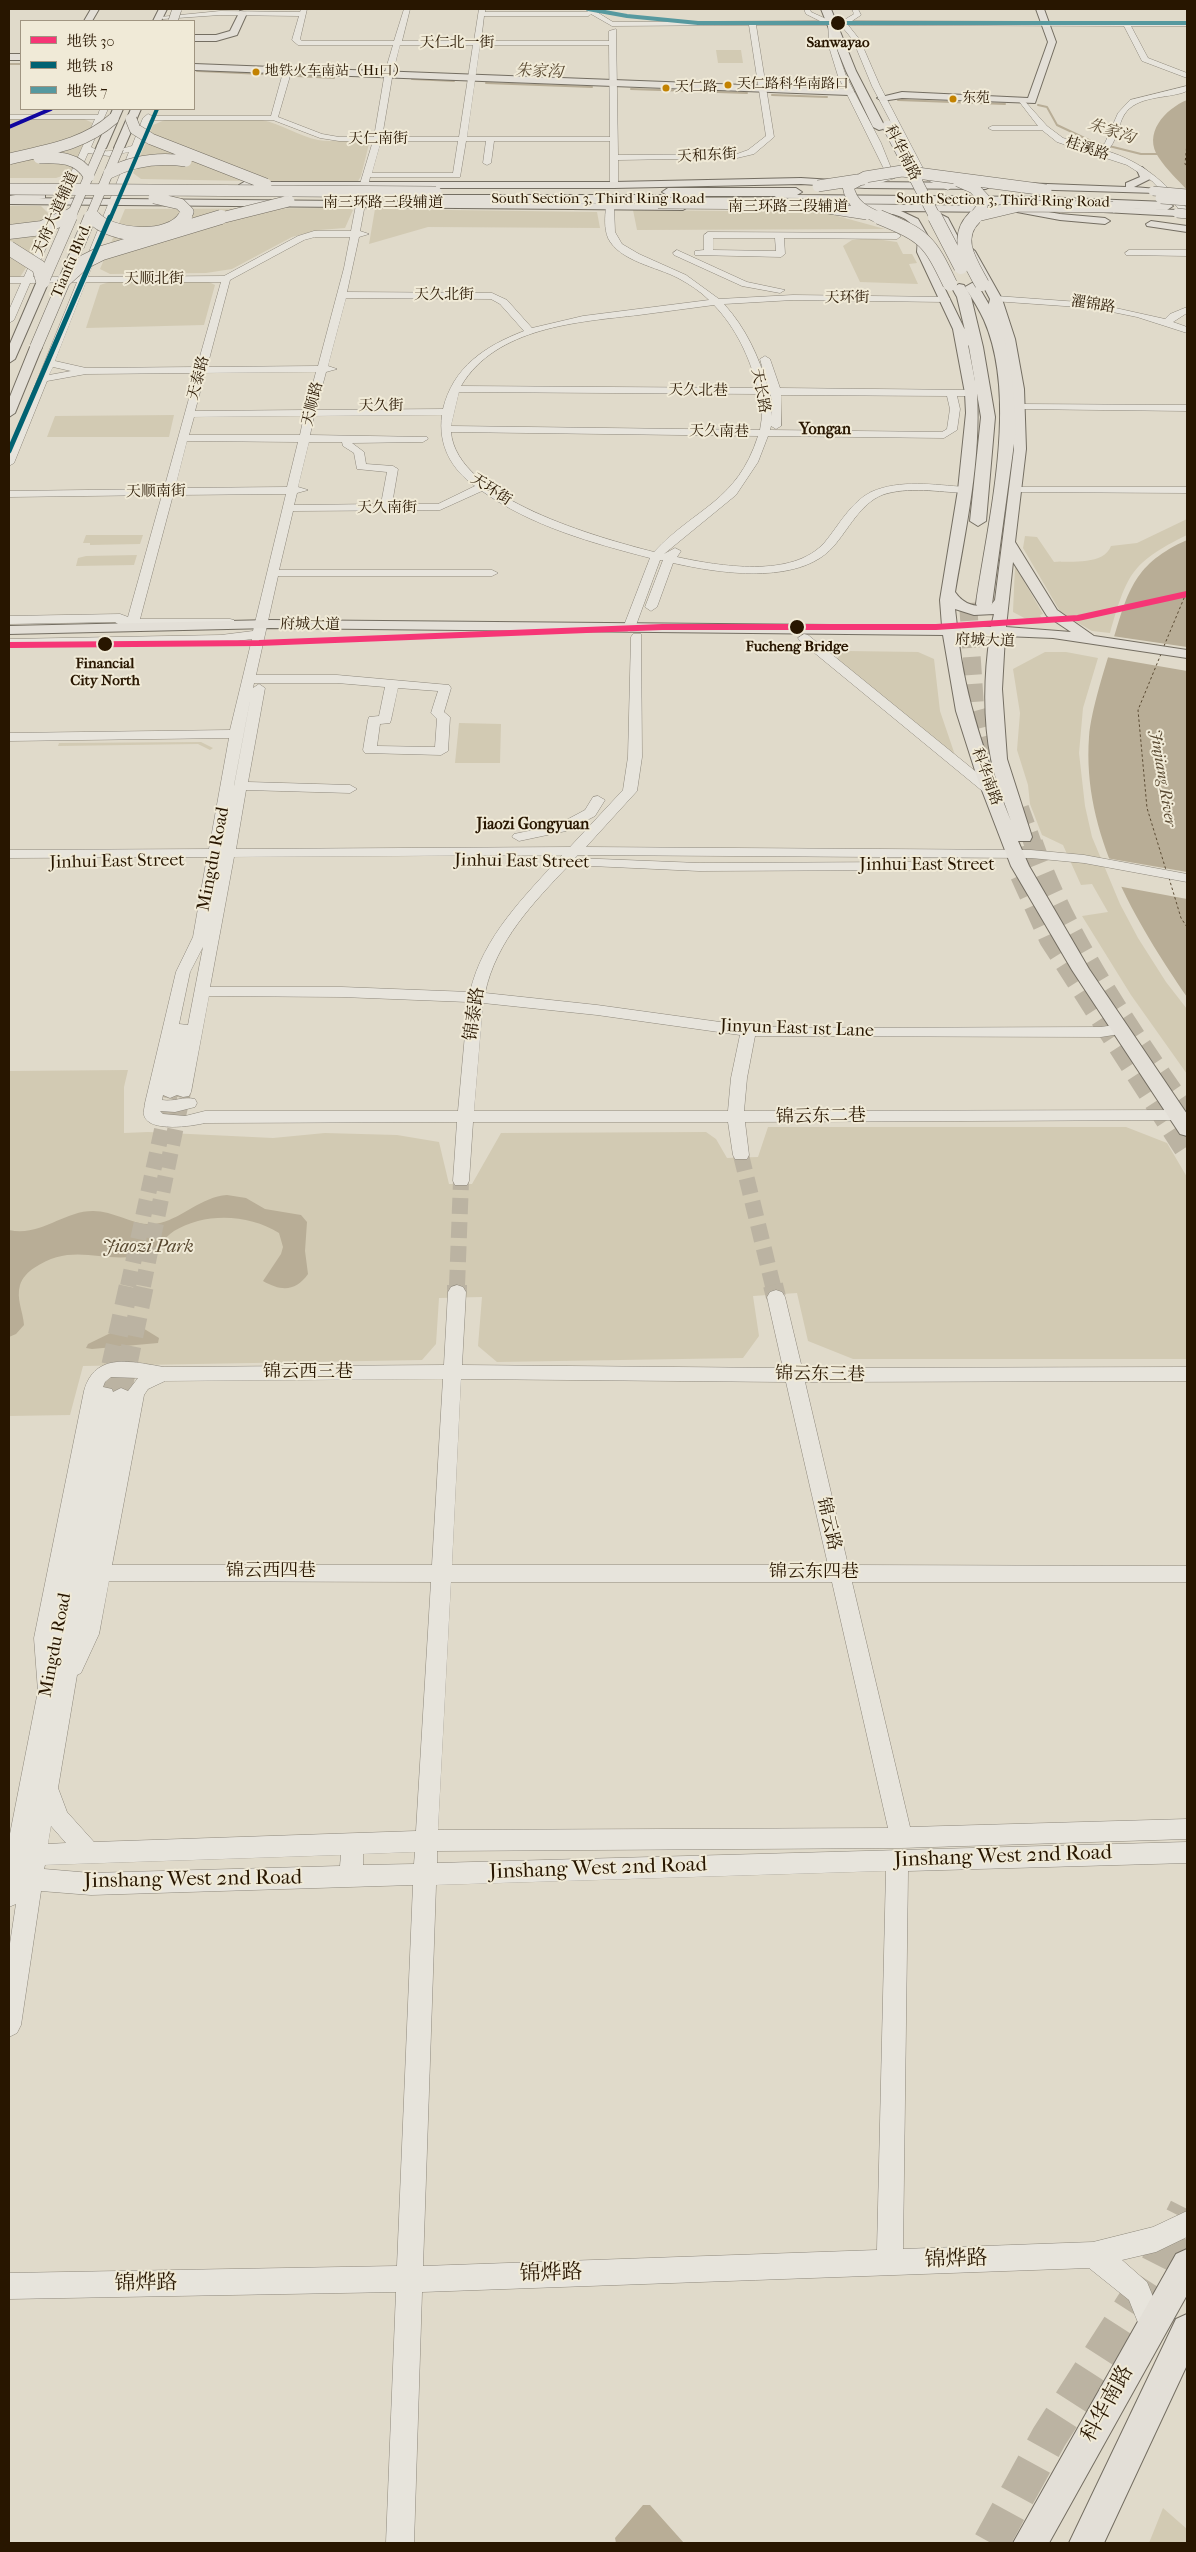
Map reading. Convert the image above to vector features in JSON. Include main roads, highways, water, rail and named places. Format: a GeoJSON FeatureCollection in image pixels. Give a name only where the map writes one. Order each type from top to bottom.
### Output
{"type":"FeatureCollection","features":[{"type":"Feature","properties":{"kind":"highway","name":"科华南路"},"geometry":{"type":"LineString","coordinates":[[826,9],[837,23],[966,286],[989,316],[1005,377],[1009,429],[984,604]]}},
{"type":"Feature","properties":{"kind":"highway","name":"科华南路"},"geometry":{"type":"LineString","coordinates":[[837,9],[837,23],[844,66],[882,114]]}},
{"type":"Feature","properties":{"kind":"highway"},"geometry":{"type":"LineString","coordinates":[[9,159],[85,139],[105,128],[116,114]]}},
{"type":"Feature","properties":{"kind":"highway"},"geometry":{"type":"LineString","coordinates":[[133,114],[134,129],[151,139],[260,183],[305,191]]}},
{"type":"Feature","properties":{"kind":"highway"},"geometry":{"type":"LineString","coordinates":[[9,164],[28,159],[64,158],[81,164],[90,189]]}},
{"type":"Feature","properties":{"kind":"highway"},"geometry":{"type":"LineString","coordinates":[[109,173],[126,164],[162,158],[176,159],[197,165],[202,170],[199,176],[176,186],[148,190]]}},
{"type":"Feature","properties":{"kind":"highway"},"geometry":{"type":"LineString","coordinates":[[966,286],[921,236],[877,211],[853,203],[849,198],[848,186],[863,178],[888,172],[937,173],[1043,195]]}},
{"type":"Feature","properties":{"kind":"highway"},"geometry":{"type":"LineString","coordinates":[[641,192],[818,186],[901,175],[942,178],[965,184],[982,194],[984,206],[976,212],[965,231],[963,241],[966,252],[966,286]]}},
{"type":"Feature","properties":{"kind":"highway"},"geometry":{"type":"LineString","coordinates":[[762,192],[865,185]]}},
{"type":"Feature","properties":{"kind":"highway","name":"South Section 3, Third Ring Road"},"geometry":{"type":"LineString","coordinates":[[9,186],[36,192]]}},
{"type":"Feature","properties":{"kind":"highway","name":"South Section 3, Third Ring Road"},"geometry":{"type":"LineString","coordinates":[[90,189],[137,196],[320,198],[641,192],[1042,194],[1176,207]]}},
{"type":"Feature","properties":{"kind":"highway","name":"South Section 3, Third Ring Road"},"geometry":{"type":"LineString","coordinates":[[9,195],[90,189],[305,191],[562,199],[1043,195],[1176,207],[1187,200]]}},
{"type":"Feature","properties":{"kind":"highway"},"geometry":{"type":"LineString","coordinates":[[9,200],[36,192]]}},
{"type":"Feature","properties":{"kind":"highway"},"geometry":{"type":"LineString","coordinates":[[976,212],[1043,195]]}},
{"type":"Feature","properties":{"kind":"highway"},"geometry":{"type":"LineString","coordinates":[[91,215],[100,227],[127,234],[158,232],[182,222],[187,217],[188,212],[180,204],[137,196]]}},
{"type":"Feature","properties":{"kind":"highway"},"geometry":{"type":"LineString","coordinates":[[65,278],[84,262],[102,253],[243,211],[294,200],[320,198]]}},
{"type":"Feature","properties":{"kind":"highway"},"geometry":{"type":"LineString","coordinates":[[562,199],[658,203],[802,204],[850,210],[877,211]]}},
{"type":"Feature","properties":{"kind":"highway"},"geometry":{"type":"LineString","coordinates":[[976,212],[1019,206],[1176,207]]}},
{"type":"Feature","properties":{"kind":"highway"},"geometry":{"type":"LineString","coordinates":[[9,232],[26,232],[55,225],[72,213]]}},
{"type":"Feature","properties":{"kind":"highway"},"geometry":{"type":"LineString","coordinates":[[9,248],[39,267],[43,281]]}},
{"type":"Feature","properties":{"kind":"highway","name":"科华南路"},"geometry":{"type":"LineString","coordinates":[[966,286],[964,297],[966,312],[976,347],[988,418],[976,537]]}},
{"type":"Feature","properties":{"kind":"main road"},"geometry":{"type":"LineString","coordinates":[[165,18],[177,9]]}},
{"type":"Feature","properties":{"kind":"main road"},"geometry":{"type":"LineString","coordinates":[[1026,94],[1052,42],[1043,24],[1032,9]]}},
{"type":"Feature","properties":{"kind":"main road"},"geometry":{"type":"LineString","coordinates":[[1026,94],[1043,41],[1043,24],[1040,9]]}},
{"type":"Feature","properties":{"kind":"main road"},"geometry":{"type":"LineString","coordinates":[[195,38],[216,38],[230,35],[237,30],[243,13]]}},
{"type":"Feature","properties":{"kind":"main road"},"geometry":{"type":"LineString","coordinates":[[195,66],[848,91]]}},
{"type":"Feature","properties":{"kind":"main road"},"geometry":{"type":"LineString","coordinates":[[876,86],[883,90],[900,92],[1026,94]]}},
{"type":"Feature","properties":{"kind":"main road"},"geometry":{"type":"LineString","coordinates":[[882,114],[896,95],[1026,94]]}},
{"type":"Feature","properties":{"kind":"main road","name":"Tianfu Blvd."},"geometry":{"type":"LineString","coordinates":[[9,359],[72,213],[90,189],[116,114]]}},
{"type":"Feature","properties":{"kind":"main road","name":"Tianfu Blvd."},"geometry":{"type":"LineString","coordinates":[[9,413],[133,114]]}},
{"type":"Feature","properties":{"kind":"main road"},"geometry":{"type":"LineString","coordinates":[[1130,185],[1145,179],[1146,175],[1142,170]]}},
{"type":"Feature","properties":{"kind":"main road","name":"南三环路三段辅道"},"geometry":{"type":"LineString","coordinates":[[90,189],[121,184],[246,186],[369,179],[614,185],[801,181],[865,185],[984,186]]}},
{"type":"Feature","properties":{"kind":"main road"},"geometry":{"type":"LineString","coordinates":[[984,186],[1026,182],[1158,187],[1184,216],[1183,219],[1176,222],[1156,225]]}},
{"type":"Feature","properties":{"kind":"main road"},"geometry":{"type":"LineString","coordinates":[[9,186],[70,184],[90,189]]}},
{"type":"Feature","properties":{"kind":"main road"},"geometry":{"type":"LineString","coordinates":[[241,203],[227,198],[226,195],[233,189],[246,186]]}},
{"type":"Feature","properties":{"kind":"main road"},"geometry":{"type":"LineString","coordinates":[[984,186],[1076,187],[1176,207]]}},
{"type":"Feature","properties":{"kind":"main road"},"geometry":{"type":"LineString","coordinates":[[9,200],[62,201],[90,189]]}},
{"type":"Feature","properties":{"kind":"main road","name":"南三环路三段辅道"},"geometry":{"type":"LineString","coordinates":[[90,189],[114,202],[364,203],[976,212],[1176,207],[1187,194]]}},
{"type":"Feature","properties":{"kind":"main road"},"geometry":{"type":"LineString","coordinates":[[1021,210],[1060,217],[1113,222]]}},
{"type":"Feature","properties":{"kind":"main road"},"geometry":{"type":"LineString","coordinates":[[877,211],[913,219],[927,214],[939,216],[944,220],[976,212]]}},
{"type":"Feature","properties":{"kind":"main road"},"geometry":{"type":"LineString","coordinates":[[913,219],[924,238],[922,252],[958,329],[976,347]]}},
{"type":"Feature","properties":{"kind":"main road","name":"科华南路"},"geometry":{"type":"LineString","coordinates":[[944,220],[953,239],[970,251],[996,300],[1009,339],[1020,407],[1020,449],[1016,490],[1008,542],[1003,604],[996,636],[994,718],[998,759],[1026,860],[1087,963],[1184,1117]]}},
{"type":"Feature","properties":{"kind":"main road"},"geometry":{"type":"LineString","coordinates":[[1139,224],[1187,229]]}},
{"type":"Feature","properties":{"kind":"main road"},"geometry":{"type":"LineString","coordinates":[[989,316],[996,300]]}},
{"type":"Feature","properties":{"kind":"main road","name":"科华南路"},"geometry":{"type":"LineString","coordinates":[[958,329],[971,393],[970,430],[965,490],[948,592],[950,635],[964,711],[991,791],[1081,970],[1121,1030],[1184,1117]]}},
{"type":"Feature","properties":{"kind":"main road"},"geometry":{"type":"LineString","coordinates":[[1005,377],[1018,389]]}},
{"type":"Feature","properties":{"kind":"main road"},"geometry":{"type":"LineString","coordinates":[[971,393],[982,380]]}},
{"type":"Feature","properties":{"kind":"main road"},"geometry":{"type":"LineString","coordinates":[[970,430],[988,418]]}},
{"type":"Feature","properties":{"kind":"main road"},"geometry":{"type":"LineString","coordinates":[[1009,429],[1020,449]]}},
{"type":"Feature","properties":{"kind":"main road"},"geometry":{"type":"LineString","coordinates":[[1008,542],[1052,613],[1091,643],[1187,662]]}},
{"type":"Feature","properties":{"kind":"main road"},"geometry":{"type":"LineString","coordinates":[[948,592],[955,604],[964,609],[996,609],[1003,604],[1010,615],[1053,634]]}},
{"type":"Feature","properties":{"kind":"main road","name":"府城大道"},"geometry":{"type":"LineString","coordinates":[[9,637],[265,629]]}},
{"type":"Feature","properties":{"kind":"main road","name":"府城大道"},"geometry":{"type":"LineString","coordinates":[[9,630],[636,631],[996,636],[1091,643]]}},
{"type":"Feature","properties":{"kind":"main road","name":"府城大道"},"geometry":{"type":"LineString","coordinates":[[636,631],[804,638],[950,635]]}},
{"type":"Feature","properties":{"kind":"main road","name":"府城大道"},"geometry":{"type":"LineString","coordinates":[[996,636],[1053,634],[1091,643]]}},
{"type":"Feature","properties":{"kind":"main road"},"geometry":{"type":"LineString","coordinates":[[1091,643],[1187,654]]}},
{"type":"Feature","properties":{"kind":"main road","name":"科华南路"},"geometry":{"type":"LineString","coordinates":[[1030,2543],[1187,2264]]}},
{"type":"Feature","properties":{"kind":"main road","name":"科华南路"},"geometry":{"type":"LineString","coordinates":[[1086,2543],[1187,2330]]}},
{"type":"Feature","properties":{"kind":"water"},"geometry":{"type":"Polygon","coordinates":[[[1187,100],[1187,190],[1159,158],[1154,149],[1153,140],[1158,123],[1171,109],[1187,100]]]}},
{"type":"Feature","properties":{"kind":"water","name":"Jinjiang River"},"geometry":{"type":"Polygon","coordinates":[[[1187,540],[1187,997],[1131,906],[1103,842],[1094,808],[1089,773],[1089,737],[1092,714],[1118,623],[1129,593],[1136,580],[1156,558],[1187,540]]]}},
{"type":"Feature","properties":{"kind":"water"},"geometry":{"type":"Polygon","coordinates":[[[227,1195],[246,1198],[265,1209],[301,1215],[307,1222],[305,1251],[308,1274],[299,1284],[293,1287],[282,1288],[263,1281],[281,1254],[283,1247],[279,1233],[254,1222],[241,1219],[213,1218],[186,1225],[174,1231],[156,1247],[144,1254],[116,1257],[76,1254],[49,1260],[34,1268],[24,1277],[19,1290],[24,1325],[16,1334],[9,1337],[9,1230],[31,1230],[72,1215],[93,1211],[143,1224],[160,1223],[209,1199],[227,1195]]]}},
{"type":"Feature","properties":{"kind":"water"},"geometry":{"type":"Polygon","coordinates":[[[133,1322],[159,1338],[158,1343],[86,1348],[88,1344],[133,1322]]]}},
{"type":"Feature","properties":{"kind":"water"},"geometry":{"type":"Polygon","coordinates":[[[643,2505],[650,2505],[684,2543],[616,2543],[615,2538],[643,2505]]]}},
{"type":"Feature","properties":{"kind":"waterway","name":"朱家沟"},"geometry":{"type":"LineString","coordinates":[[9,64],[20,64]]}},
{"type":"Feature","properties":{"kind":"waterway","name":"朱家沟"},"geometry":{"type":"LineString","coordinates":[[197,71],[263,74]]}},
{"type":"Feature","properties":{"kind":"waterway","name":"朱家沟"},"geometry":{"type":"LineString","coordinates":[[297,76],[334,78]]}},
{"type":"Feature","properties":{"kind":"waterway","name":"朱家沟"},"geometry":{"type":"LineString","coordinates":[[412,79],[454,81]]}},
{"type":"Feature","properties":{"kind":"waterway","name":"朱家沟"},"geometry":{"type":"LineString","coordinates":[[486,83],[592,87]]}},
{"type":"Feature","properties":{"kind":"waterway","name":"朱家沟"},"geometry":{"type":"LineString","coordinates":[[631,89],[747,93]]}},
{"type":"Feature","properties":{"kind":"waterway","name":"朱家沟"},"geometry":{"type":"LineString","coordinates":[[772,95],[827,97]]}},
{"type":"Feature","properties":{"kind":"waterway","name":"朱家沟"},"geometry":{"type":"LineString","coordinates":[[898,100],[1005,104]]}},
{"type":"Feature","properties":{"kind":"waterway","name":"朱家沟"},"geometry":{"type":"LineString","coordinates":[[1038,105],[1047,107],[1057,125],[1093,142],[1141,154],[1160,154]]}},
{"type":"Feature","properties":{"kind":"tunnel"},"geometry":{"type":"LineString","coordinates":[[968,603],[975,706],[1000,799]]}},
{"type":"Feature","properties":{"kind":"tunnel"},"geometry":{"type":"LineString","coordinates":[[1020,808],[1033,844]]}},
{"type":"Feature","properties":{"kind":"tunnel"},"geometry":{"type":"LineString","coordinates":[[1032,843],[1062,914],[1100,983],[1187,1114]]}},
{"type":"Feature","properties":{"kind":"tunnel"},"geometry":{"type":"LineString","coordinates":[[1021,875],[1050,939],[1187,1152]]}},
{"type":"Feature","properties":{"kind":"tunnel"},"geometry":{"type":"LineString","coordinates":[[143,1286],[183,1092]]}},
{"type":"Feature","properties":{"kind":"tunnel"},"geometry":{"type":"LineString","coordinates":[[128,1286],[170,1093]]}},
{"type":"Feature","properties":{"kind":"tunnel"},"geometry":{"type":"LineString","coordinates":[[741,1155],[773,1286]]}},
{"type":"Feature","properties":{"kind":"tunnel"},"geometry":{"type":"LineString","coordinates":[[457,1286],[461,1181]]}},
{"type":"Feature","properties":{"kind":"tunnel"},"geometry":{"type":"LineString","coordinates":[[105,1394],[129,1285]]}},
{"type":"Feature","properties":{"kind":"tunnel"},"geometry":{"type":"LineString","coordinates":[[121,1395],[144,1285]]}},
{"type":"Feature","properties":{"kind":"tunnel"},"geometry":{"type":"LineString","coordinates":[[773,1285],[776,1297]]}},
{"type":"Feature","properties":{"kind":"tunnel"},"geometry":{"type":"LineString","coordinates":[[457,1286],[457,1292]]}},
{"type":"Feature","properties":{"kind":"tunnel"},"geometry":{"type":"LineString","coordinates":[[991,2543],[1049,2437],[1157,2268],[1187,2209]]}},
{"type":"Feature","properties":{"kind":"metro line","name":"7"},"geometry":{"type":"LineString","coordinates":[[588,9],[627,16],[698,23],[1187,23]]}},
{"type":"Feature","properties":{"kind":"metro line","name":"18"},"geometry":{"type":"LineString","coordinates":[[9,451],[157,110]]}},
{"type":"Feature","properties":{"kind":"metro line","name":"30"},"geometry":{"type":"LineString","coordinates":[[9,645],[259,643],[662,627],[936,627],[1078,618],[1187,594]]}},
{"type":"Feature","properties":{"kind":"place","name":"Sanwayao"},"geometry":{"type":"Point","coordinates":[838,23]}},
{"type":"Feature","properties":{"kind":"place","name":"地铁火车南站（H1口）"},"geometry":{"type":"Point","coordinates":[256,72]}},
{"type":"Feature","properties":{"kind":"place","name":"天仁路科华南路口"},"geometry":{"type":"Point","coordinates":[728,85]}},
{"type":"Feature","properties":{"kind":"place","name":"天仁路"},"geometry":{"type":"Point","coordinates":[666,88]}},
{"type":"Feature","properties":{"kind":"place","name":"东苑"},"geometry":{"type":"Point","coordinates":[953,99]}},
{"type":"Feature","properties":{"kind":"place","name":"Fucheng Bridge"},"geometry":{"type":"Point","coordinates":[797,627]}},
{"type":"Feature","properties":{"kind":"place","name":"Financial City North"},"geometry":{"type":"Point","coordinates":[105,644]}},
{"type":"Feature","properties":{"kind":"district","name":"Yongan"},"geometry":{"type":"Point","coordinates":[825,430]}},
{"type":"Feature","properties":{"kind":"district","name":"Jiaozi Gongyuan"},"geometry":{"type":"Point","coordinates":[533,825]}},
{"type":"Feature","properties":{"kind":"park label","name":"Jiaozi Park"},"geometry":{"type":"Point","coordinates":[148,1248]}}]}
